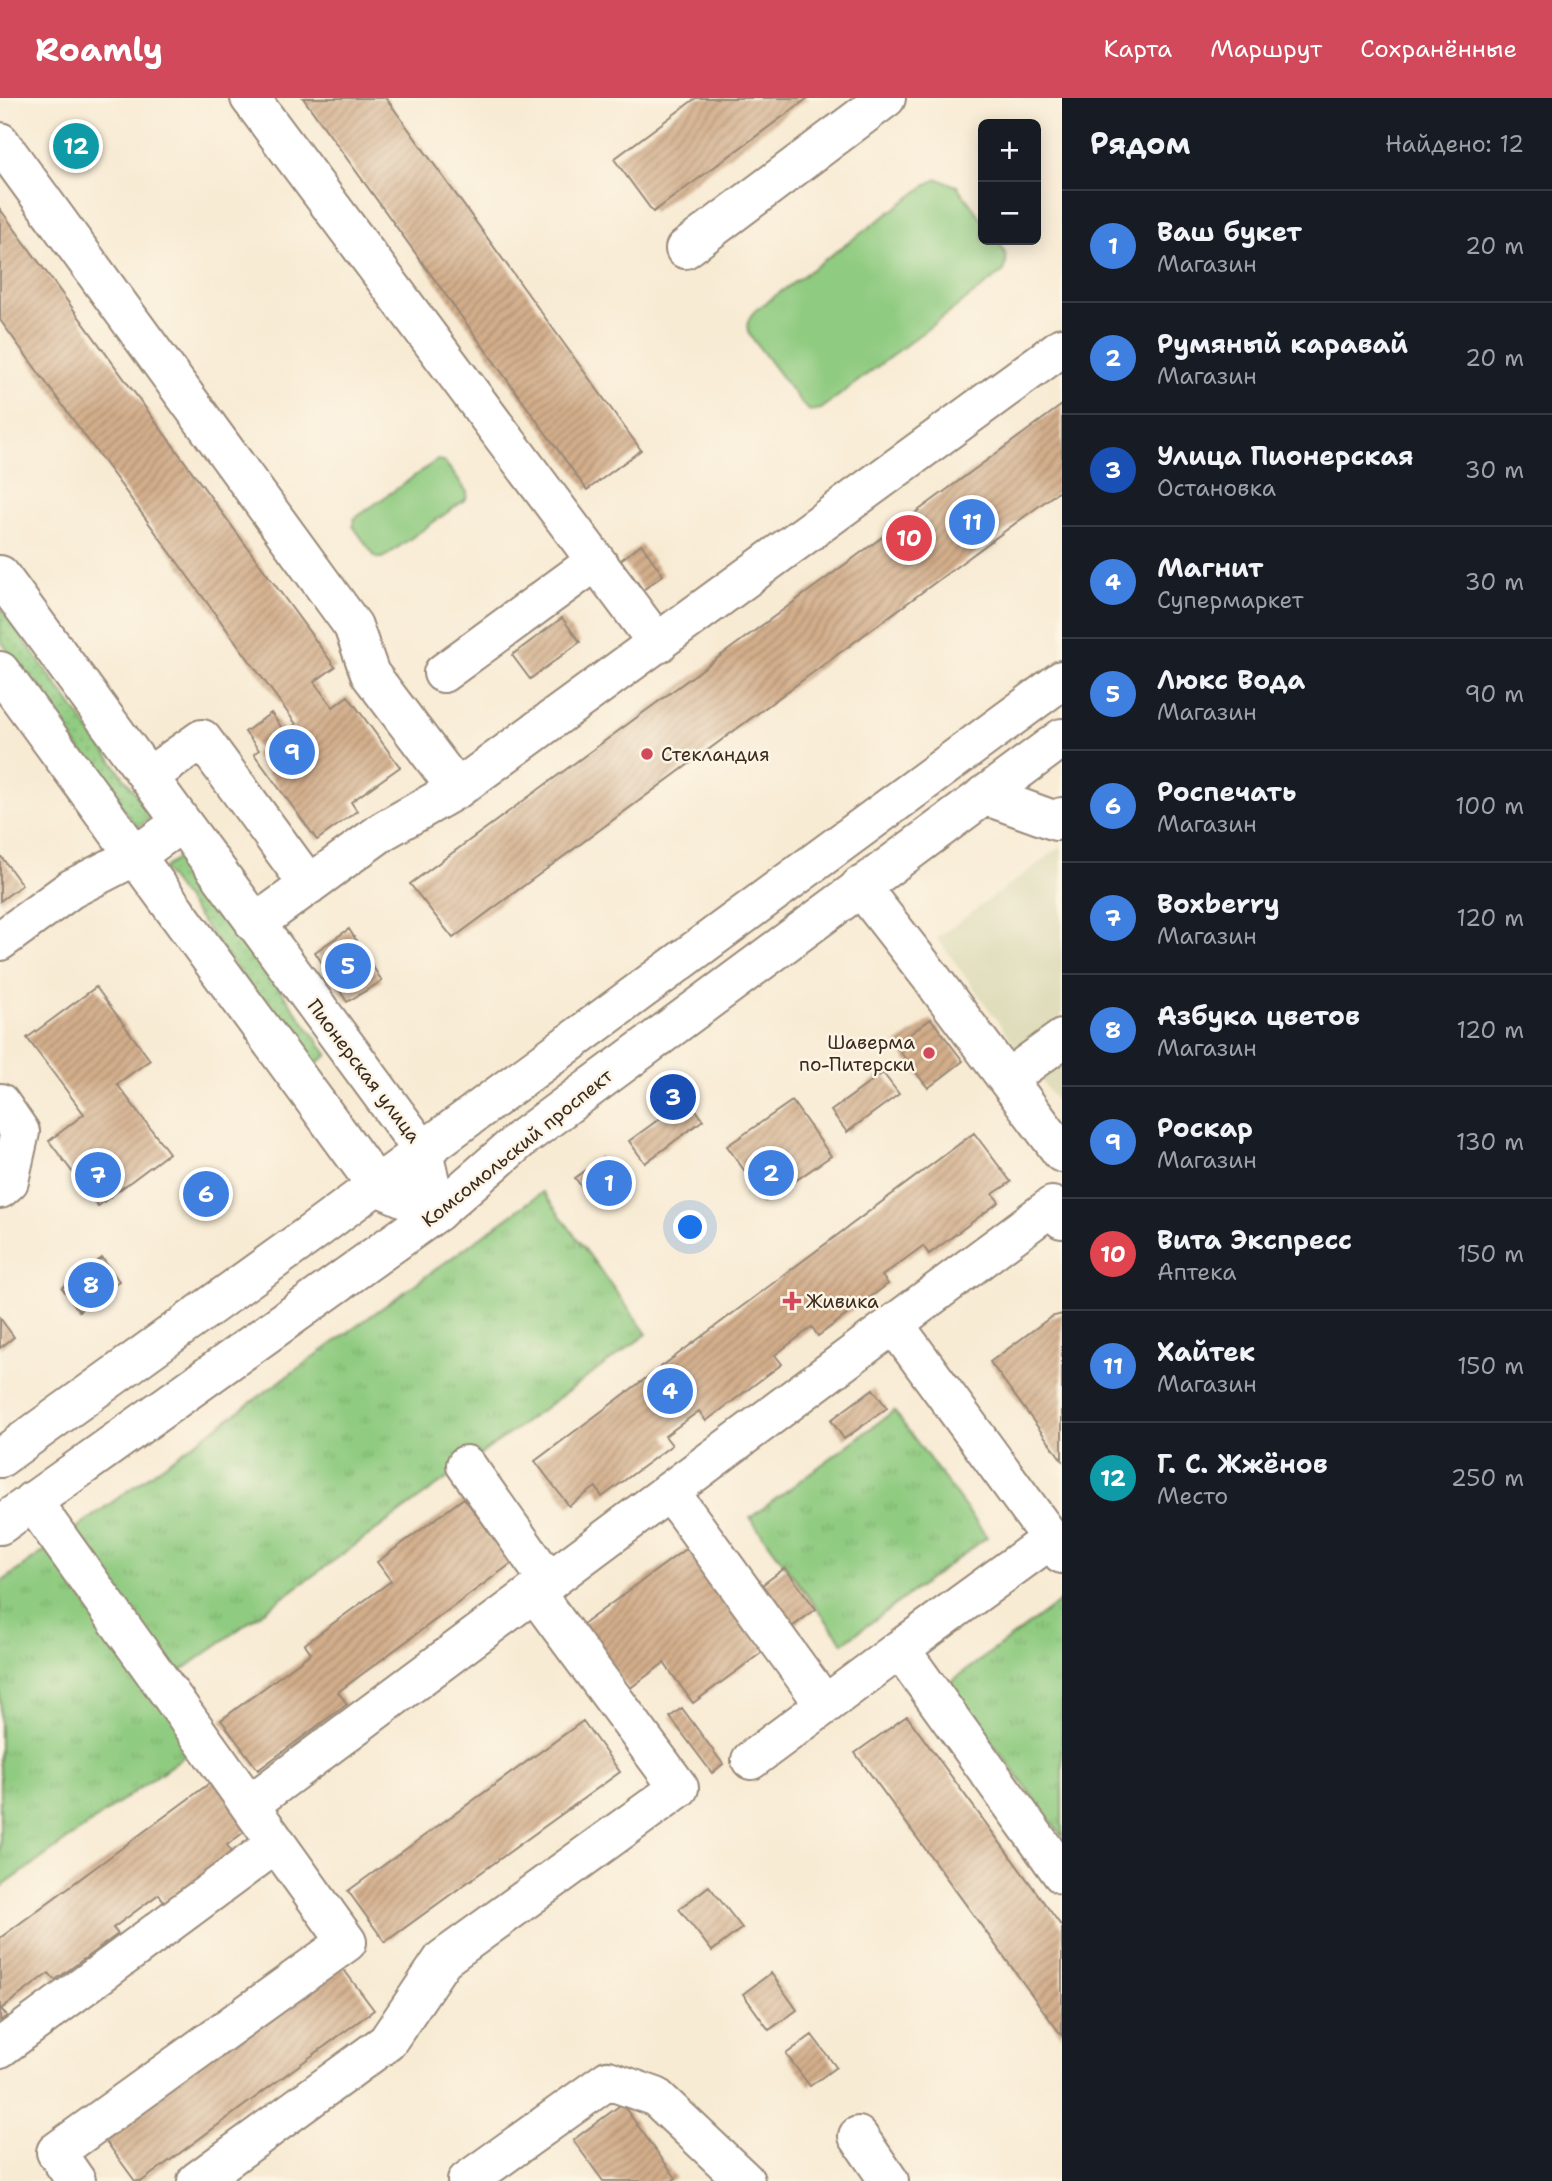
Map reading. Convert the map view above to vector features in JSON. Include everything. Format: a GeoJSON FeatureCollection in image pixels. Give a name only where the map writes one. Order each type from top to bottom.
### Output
{"type":"FeatureCollection","features":[{"type":"Feature","properties":{"kind":"main road"},"geometry":{"type":"LineString","coordinates":[[250,98],[658,644]]}},
{"type":"Feature","properties":{"kind":"main road"},"geometry":{"type":"LineString","coordinates":[[685,249],[886,98]]}},
{"type":"Feature","properties":{"kind":"main road"},"geometry":{"type":"LineString","coordinates":[[0,142],[353,626],[370,674],[457,789]]}},
{"type":"Feature","properties":{"kind":"main road"},"geometry":{"type":"LineString","coordinates":[[255,924],[383,831],[457,789],[1062,347]]}},
{"type":"Feature","properties":{"kind":"main road"},"geometry":{"type":"LineString","coordinates":[[443,673],[596,561]]}},
{"type":"Feature","properties":{"kind":"main road","name":"Пионерская улица"},"geometry":{"type":"LineString","coordinates":[[0,575],[423,1150],[437,1212]]}},
{"type":"Feature","properties":{"kind":"main road"},"geometry":{"type":"LineString","coordinates":[[0,671],[377,1186],[437,1212]]}},
{"type":"Feature","properties":{"kind":"main road"},"geometry":{"type":"LineString","coordinates":[[0,1458],[377,1186],[1062,680]]}},
{"type":"Feature","properties":{"kind":"main road"},"geometry":{"type":"LineString","coordinates":[[148,777],[202,738],[309,885]]}},
{"type":"Feature","properties":{"kind":"main road","name":"Комсомольский проспект"},"geometry":{"type":"LineString","coordinates":[[0,1525],[437,1212],[555,1113],[1062,738]]}},
{"type":"Feature","properties":{"kind":"main road"},"geometry":{"type":"LineString","coordinates":[[984,795],[1056,821],[1062,817]]}},
{"type":"Feature","properties":{"kind":"main road"},"geometry":{"type":"LineString","coordinates":[[0,941],[71,889],[135,856],[181,823]]}},
{"type":"Feature","properties":{"kind":"main road"},"geometry":{"type":"LineString","coordinates":[[860,887],[1062,1153]]}},
{"type":"Feature","properties":{"kind":"main road"},"geometry":{"type":"LineString","coordinates":[[555,1113],[537,1121],[528,1118],[521,1109],[521,1101],[530,1089],[578,1055],[617,1007]]}},
{"type":"Feature","properties":{"kind":"main road"},"geometry":{"type":"LineString","coordinates":[[1007,1079],[1057,1045]]}},
{"type":"Feature","properties":{"kind":"main road"},"geometry":{"type":"LineString","coordinates":[[0,1103],[20,1132],[9,1181],[0,1189]]}},
{"type":"Feature","properties":{"kind":"main road"},"geometry":{"type":"LineString","coordinates":[[249,1805],[894,1324],[1059,1208]]}},
{"type":"Feature","properties":{"kind":"main road"},"geometry":{"type":"LineString","coordinates":[[751,1760],[900,1649],[1056,1546],[894,1324]]}},
{"type":"Feature","properties":{"kind":"main road"},"geometry":{"type":"LineString","coordinates":[[197,2181],[387,2042],[443,1959],[679,1788],[542,1588],[466,1465]]}},
{"type":"Feature","properties":{"kind":"main road"},"geometry":{"type":"LineString","coordinates":[[670,1492],[825,1705]]}},
{"type":"Feature","properties":{"kind":"main road"},"geometry":{"type":"LineString","coordinates":[[33,1502],[347,1942],[56,2152],[76,2181]]}},
{"type":"Feature","properties":{"kind":"main road"},"geometry":{"type":"LineString","coordinates":[[900,1649],[1062,1874]]}},
{"type":"Feature","properties":{"kind":"main road"},"geometry":{"type":"LineString","coordinates":[[0,2048],[277,1843]]}},
{"type":"Feature","properties":{"kind":"main road"},"geometry":{"type":"LineString","coordinates":[[467,2181],[608,2080],[656,2097],[745,2181]]}},
{"type":"Feature","properties":{"kind":"main road"},"geometry":{"type":"LineString","coordinates":[[858,2136],[890,2181]]}},
{"type":"Feature","properties":{"kind":"shaded area"},"geometry":{"type":"Polygon","coordinates":[[[1062,846],[1062,1109],[937,938],[1062,846]]]}},
{"type":"Feature","properties":{"kind":"green space"},"geometry":{"type":"Polygon","coordinates":[[[938,179],[957,186],[978,214],[978,245],[1000,245],[1005,254],[1004,271],[821,409],[810,411],[749,334],[749,318],[756,310],[938,179]]]}},
{"type":"Feature","properties":{"kind":"green space"},"geometry":{"type":"Polygon","coordinates":[[[437,460],[444,461],[467,492],[466,499],[383,558],[376,558],[353,526],[354,519],[437,460]]]}},
{"type":"Feature","properties":{"kind":"green space"},"geometry":{"type":"Polygon","coordinates":[[[0,607],[152,816],[137,828],[0,640],[0,607]]]}},
{"type":"Feature","properties":{"kind":"green space"},"geometry":{"type":"Polygon","coordinates":[[[182,855],[328,1055],[310,1068],[163,869],[182,855]]]}},
{"type":"Feature","properties":{"kind":"green space"},"geometry":{"type":"Polygon","coordinates":[[[543,1192],[647,1334],[163,1684],[204,1742],[0,1888],[0,1583],[543,1192]]]}},
{"type":"Feature","properties":{"kind":"green space"},"geometry":{"type":"Polygon","coordinates":[[[894,1411],[987,1537],[843,1643],[750,1518],[894,1411]]]}},
{"type":"Feature","properties":{"kind":"green space"},"geometry":{"type":"Polygon","coordinates":[[[1062,1600],[1062,1837],[949,1683],[1062,1600]]]}},
{"type":"Feature","properties":{"kind":"building"},"geometry":{"type":"Polygon","coordinates":[[[303,98],[386,98],[641,450],[587,490],[303,98]]]}},
{"type":"Feature","properties":{"kind":"building"},"geometry":{"type":"Polygon","coordinates":[[[696,98],[808,98],[653,212],[614,159],[696,98]]]}},
{"type":"Feature","properties":{"kind":"building"},"geometry":{"type":"Polygon","coordinates":[[[0,209],[335,667],[314,682],[333,707],[348,696],[400,767],[351,802],[357,811],[317,840],[254,754],[259,750],[245,732],[271,713],[285,732],[296,724],[0,320],[0,209]]]}},
{"type":"Feature","properties":{"kind":"building"},"geometry":{"type":"Polygon","coordinates":[[[1062,405],[1062,489],[453,938],[410,884],[1062,405]]]}},
{"type":"Feature","properties":{"kind":"building"},"geometry":{"type":"Polygon","coordinates":[[[641,544],[663,575],[643,590],[621,560],[641,544]]]}},
{"type":"Feature","properties":{"kind":"building"},"geometry":{"type":"Polygon","coordinates":[[[562,618],[580,642],[530,679],[512,655],[562,618]]]}},
{"type":"Feature","properties":{"kind":"building"},"geometry":{"type":"Polygon","coordinates":[[[0,855],[22,885],[0,901],[0,855]]]}},
{"type":"Feature","properties":{"kind":"building"},"geometry":{"type":"Polygon","coordinates":[[[349,929],[382,981],[347,1002],[315,952],[349,929]]]}},
{"type":"Feature","properties":{"kind":"building"},"geometry":{"type":"Polygon","coordinates":[[[96,987],[150,1060],[117,1084],[169,1153],[98,1206],[49,1141],[84,1114],[27,1038],[96,987]]]}},
{"type":"Feature","properties":{"kind":"building","name":"Шаверма по-Питерски"},"geometry":{"type":"Polygon","coordinates":[[[931,1019],[963,1061],[928,1088],[895,1045],[931,1019]]]}},
{"type":"Feature","properties":{"kind":"building"},"geometry":{"type":"Polygon","coordinates":[[[883,1073],[899,1094],[847,1132],[831,1111],[883,1073]]]}},
{"type":"Feature","properties":{"kind":"building"},"geometry":{"type":"Polygon","coordinates":[[[688,1098],[703,1120],[645,1163],[629,1141],[688,1098]]]}},
{"type":"Feature","properties":{"kind":"building"},"geometry":{"type":"Polygon","coordinates":[[[792,1101],[831,1156],[766,1201],[727,1146],[792,1101]]]}},
{"type":"Feature","properties":{"kind":"building"},"geometry":{"type":"Polygon","coordinates":[[[974,1133],[1011,1182],[993,1194],[999,1202],[929,1254],[923,1246],[882,1276],[888,1284],[818,1336],[812,1327],[775,1355],[782,1364],[706,1421],[699,1411],[665,1436],[672,1445],[602,1497],[596,1487],[569,1506],[535,1461],[974,1133]]]}},
{"type":"Feature","properties":{"kind":"building"},"geometry":{"type":"Polygon","coordinates":[[[603,1158],[619,1180],[592,1200],[575,1178],[603,1158]]]}},
{"type":"Feature","properties":{"kind":"building"},"geometry":{"type":"Polygon","coordinates":[[[210,1179],[222,1194],[201,1209],[190,1195],[210,1179]]]}},
{"type":"Feature","properties":{"kind":"building"},"geometry":{"type":"Polygon","coordinates":[[[102,1258],[119,1281],[79,1311],[62,1288],[102,1258]]]}},
{"type":"Feature","properties":{"kind":"building"},"geometry":{"type":"Polygon","coordinates":[[[1062,1314],[1062,1460],[990,1362],[1051,1317],[1062,1314]]]}},
{"type":"Feature","properties":{"kind":"building"},"geometry":{"type":"Polygon","coordinates":[[[0,1318],[14,1337],[0,1348],[0,1318]]]}},
{"type":"Feature","properties":{"kind":"building"},"geometry":{"type":"Polygon","coordinates":[[[873,1389],[887,1408],[844,1439],[831,1420],[873,1389]]]}},
{"type":"Feature","properties":{"kind":"building"},"geometry":{"type":"Polygon","coordinates":[[[464,1498],[512,1563],[338,1692],[347,1704],[258,1770],[221,1720],[311,1653],[305,1644],[391,1581],[377,1562],[464,1498]]]}},
{"type":"Feature","properties":{"kind":"building"},"geometry":{"type":"Polygon","coordinates":[[[688,1547],[765,1650],[693,1703],[664,1663],[629,1689],[582,1625],[688,1547]]]}},
{"type":"Feature","properties":{"kind":"building"},"geometry":{"type":"Polygon","coordinates":[[[785,1568],[816,1609],[785,1632],[754,1591],[785,1568]]]}},
{"type":"Feature","properties":{"kind":"building"},"geometry":{"type":"Polygon","coordinates":[[[682,1708],[723,1764],[712,1773],[670,1717],[682,1708]]]}},
{"type":"Feature","properties":{"kind":"building"},"geometry":{"type":"Polygon","coordinates":[[[907,1716],[1062,1927],[1062,2036],[855,1753],[907,1716]]]}},
{"type":"Feature","properties":{"kind":"building"},"geometry":{"type":"Polygon","coordinates":[[[583,1721],[620,1772],[385,1942],[348,1891],[583,1721]]]}},
{"type":"Feature","properties":{"kind":"building"},"geometry":{"type":"Polygon","coordinates":[[[218,1777],[253,1825],[227,1845],[233,1853],[165,1903],[159,1894],[113,1928],[118,1934],[55,1980],[49,1973],[1,2009],[7,2016],[0,2021],[0,1938],[218,1777]]]}},
{"type":"Feature","properties":{"kind":"building"},"geometry":{"type":"Polygon","coordinates":[[[709,1886],[742,1928],[712,1951],[679,1909],[709,1886]]]}},
{"type":"Feature","properties":{"kind":"building"},"geometry":{"type":"Polygon","coordinates":[[[336,1959],[374,2010],[142,2181],[135,2181],[100,2133],[336,1959]]]}},
{"type":"Feature","properties":{"kind":"building"},"geometry":{"type":"Polygon","coordinates":[[[771,1973],[797,2010],[769,2030],[743,1994],[771,1973]]]}},
{"type":"Feature","properties":{"kind":"building"},"geometry":{"type":"Polygon","coordinates":[[[812,2035],[836,2067],[810,2086],[786,2054],[812,2035]]]}},
{"type":"Feature","properties":{"kind":"building"},"geometry":{"type":"Polygon","coordinates":[[[622,2104],[676,2178],[672,2181],[603,2181],[573,2140],[622,2104]]]}},
{"type":"Feature","properties":{"kind":"place","name":"Г. С. Жжёнов"},"geometry":{"type":"Point","coordinates":[76,146]}},
{"type":"Feature","properties":{"kind":"place","name":"Хайтек"},"geometry":{"type":"Point","coordinates":[972,522]}},
{"type":"Feature","properties":{"kind":"place","name":"Вита Экспресс"},"geometry":{"type":"Point","coordinates":[909,538]}},
{"type":"Feature","properties":{"kind":"place","name":"Роскар"},"geometry":{"type":"Point","coordinates":[292,752]}},
{"type":"Feature","properties":{"kind":"place","name":"Стекландия"},"geometry":{"type":"Point","coordinates":[647,754]}},
{"type":"Feature","properties":{"kind":"place","name":"Люкс Вода"},"geometry":{"type":"Point","coordinates":[348,966]}},
{"type":"Feature","properties":{"kind":"place","name":"Шаверма по-Питерски"},"geometry":{"type":"Point","coordinates":[929,1053]}},
{"type":"Feature","properties":{"kind":"place","name":"Улица Пионерская"},"geometry":{"type":"Point","coordinates":[673,1097]}},
{"type":"Feature","properties":{"kind":"place","name":"Румяный каравай"},"geometry":{"type":"Point","coordinates":[771,1173]}},
{"type":"Feature","properties":{"kind":"place","name":"Boxberry"},"geometry":{"type":"Point","coordinates":[98,1175]}},
{"type":"Feature","properties":{"kind":"place","name":"Ваш букет"},"geometry":{"type":"Point","coordinates":[609,1183]}},
{"type":"Feature","properties":{"kind":"place","name":"Роспечать"},"geometry":{"type":"Point","coordinates":[206,1194]}},
{"type":"Feature","properties":{"kind":"place","name":"Азбука цветов"},"geometry":{"type":"Point","coordinates":[91,1285]}},
{"type":"Feature","properties":{"kind":"place","name":"Живика"},"geometry":{"type":"Point","coordinates":[792,1301]}},
{"type":"Feature","properties":{"kind":"place","name":"Магнит"},"geometry":{"type":"Point","coordinates":[670,1391]}}]}
